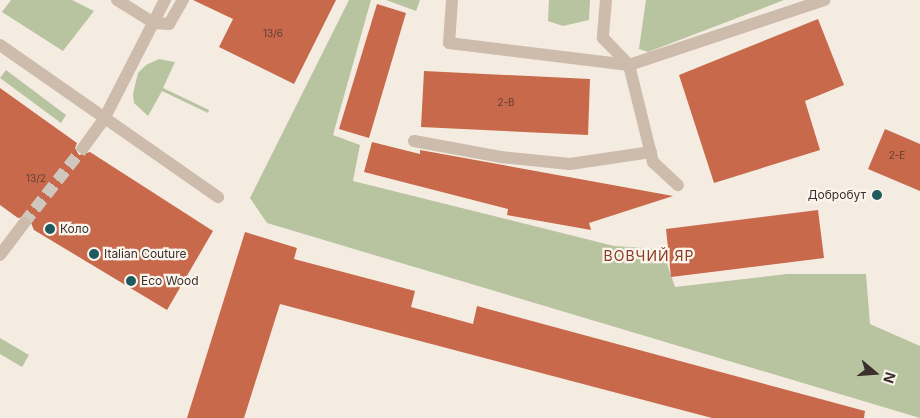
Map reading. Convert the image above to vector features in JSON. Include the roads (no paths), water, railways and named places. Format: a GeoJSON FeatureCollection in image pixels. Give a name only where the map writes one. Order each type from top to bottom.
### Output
{"type":"FeatureCollection","features":[{"type":"Feature","properties":{"kind":"lane"},"geometry":{"type":"LineString","coordinates":[[117,0],[154,23],[169,24],[183,0]]}},
{"type":"Feature","properties":{"kind":"lane"},"geometry":{"type":"LineString","coordinates":[[83,148],[104,120],[165,0]]}},
{"type":"Feature","properties":{"kind":"lane"},"geometry":{"type":"LineString","coordinates":[[452,0],[449,44],[629,65],[824,0]]}},
{"type":"Feature","properties":{"kind":"lane"},"geometry":{"type":"LineString","coordinates":[[606,0],[603,38],[629,65],[653,162],[678,184]]}},
{"type":"Feature","properties":{"kind":"lane"},"geometry":{"type":"LineString","coordinates":[[0,45],[104,120],[218,197]]}},
{"type":"Feature","properties":{"kind":"lane"},"geometry":{"type":"LineString","coordinates":[[414,141],[501,157],[570,164],[651,152]]}},
{"type":"Feature","properties":{"kind":"lane"},"geometry":{"type":"LineString","coordinates":[[0,255],[24,223]]}},
{"type":"Feature","properties":{"kind":"tunnel"},"geometry":{"type":"LineString","coordinates":[[24,223],[83,148]]}},
{"type":"Feature","properties":{"kind":"place","name":"Добробут"},"geometry":{"type":"Point","coordinates":[877,195]}},
{"type":"Feature","properties":{"kind":"place","name":"Коло"},"geometry":{"type":"Point","coordinates":[50,229]}},
{"type":"Feature","properties":{"kind":"place","name":"Italian Couture"},"geometry":{"type":"Point","coordinates":[94,254]}},
{"type":"Feature","properties":{"kind":"place","name":"Eco Wood"},"geometry":{"type":"Point","coordinates":[131,281]}},
{"type":"Feature","properties":{"kind":"district","name":"ВОВЧИЙ ЯР"},"geometry":{"type":"Point","coordinates":[649,256]}}]}
